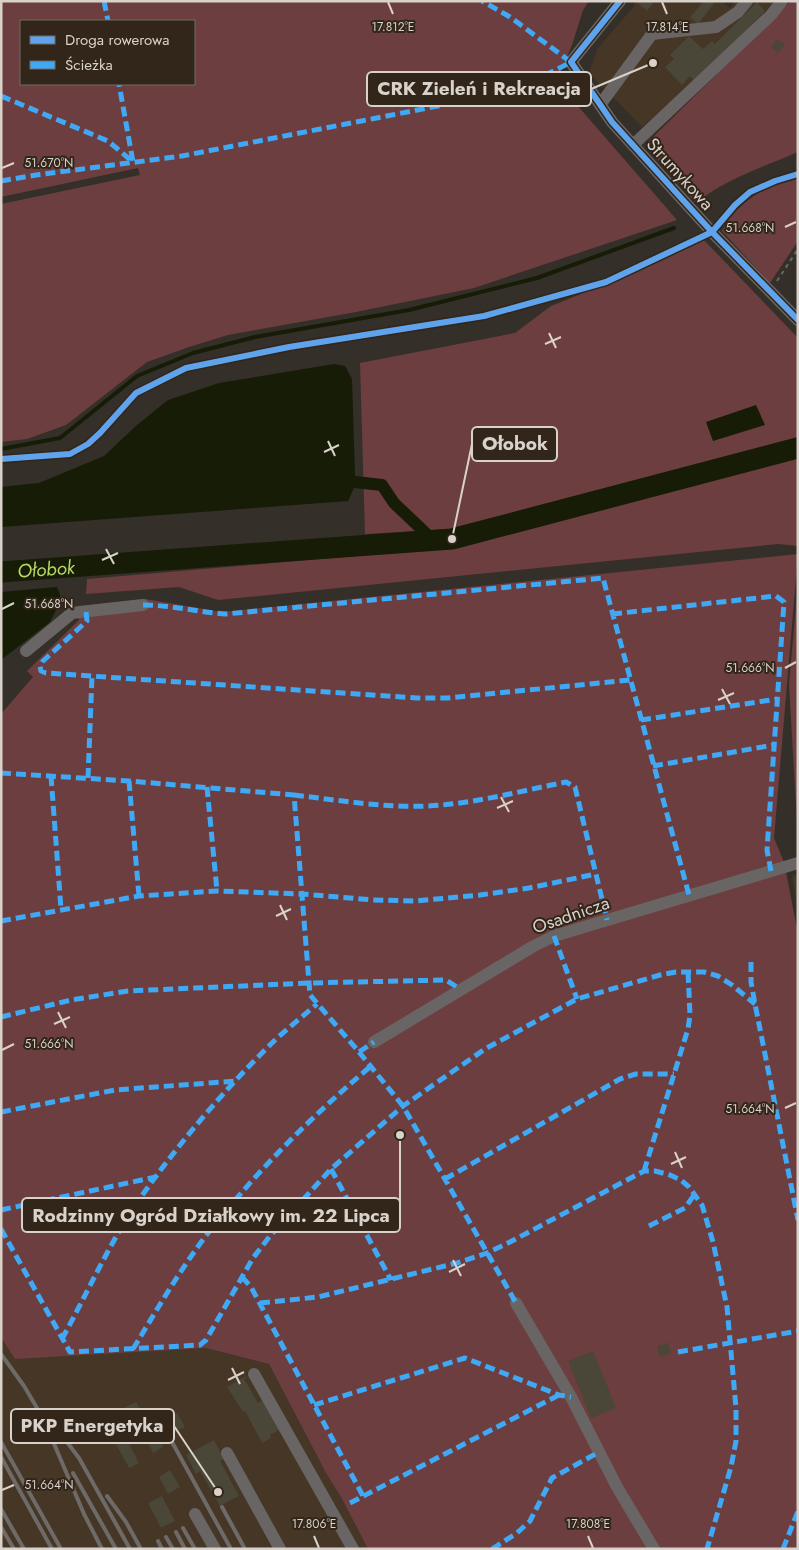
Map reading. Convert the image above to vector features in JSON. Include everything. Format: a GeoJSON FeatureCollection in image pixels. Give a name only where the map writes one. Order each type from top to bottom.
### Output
{"type":"FeatureCollection","features":[{"type":"Feature","properties":{"kind":"street","name":"Strumykowa"},"geometry":{"type":"LineString","coordinates":[[620,1],[571,62],[612,122],[712,232],[798,320]]}},
{"type":"Feature","properties":{"kind":"street"},"geometry":{"type":"LineString","coordinates":[[600,105],[652,34],[716,27],[738,12],[747,1]]}},
{"type":"Feature","properties":{"kind":"street"},"geometry":{"type":"LineString","coordinates":[[633,145],[771,15],[782,1]]}},
{"type":"Feature","properties":{"kind":"street"},"geometry":{"type":"LineString","coordinates":[[26,652],[72,614],[143,605]]}},
{"type":"Feature","properties":{"kind":"street","name":"Osadnicza"},"geometry":{"type":"LineString","coordinates":[[374,1042],[532,947],[554,936],[798,863]]}},
{"type":"Feature","properties":{"kind":"street"},"geometry":{"type":"LineString","coordinates":[[516,1303],[571,1397],[617,1487],[654,1549]]}},
{"type":"Feature","properties":{"kind":"street"},"geometry":{"type":"LineString","coordinates":[[254,1374],[353,1549]]}},
{"type":"Feature","properties":{"kind":"street"},"geometry":{"type":"LineString","coordinates":[[227,1453],[280,1549]]}},
{"type":"Feature","properties":{"kind":"street"},"geometry":{"type":"LineString","coordinates":[[195,1514],[215,1549]]}},
{"type":"Feature","properties":{"kind":"path"},"geometry":{"type":"LineString","coordinates":[[770,291],[798,248]]}},
{"type":"Feature","properties":{"kind":"shaded area"},"geometry":{"type":"Polygon","coordinates":[[[1,1],[589,1],[583,10],[557,82],[677,220],[474,288],[228,335],[189,347],[147,362],[66,425],[27,439],[1,442],[1,204],[140,175],[138,168],[1,197],[1,1]]]}},
{"type":"Feature","properties":{"kind":"shaded area"},"geometry":{"type":"Polygon","coordinates":[[[635,1],[721,1],[730,8],[735,1],[775,1],[693,84],[642,127],[592,76],[590,69],[598,48],[635,5],[635,1]]]}},
{"type":"Feature","properties":{"kind":"shaded area"},"geometry":{"type":"Polygon","coordinates":[[[791,1],[798,1],[798,152],[732,180],[696,203],[645,145],[791,1]]]}},
{"type":"Feature","properties":{"kind":"shaded area"},"geometry":{"type":"Polygon","coordinates":[[[798,177],[798,241],[770,283],[722,231],[744,203],[775,184],[798,177]]]}},
{"type":"Feature","properties":{"kind":"shaded area"},"geometry":{"type":"Polygon","coordinates":[[[703,239],[798,338],[798,437],[449,529],[365,534],[360,363],[515,333],[551,306],[613,281],[703,239]]]}},
{"type":"Feature","properties":{"kind":"shaded area"},"geometry":{"type":"Polygon","coordinates":[[[334,364],[345,366],[352,379],[355,475],[354,488],[348,501],[1,527],[1,487],[39,483],[104,456],[137,425],[168,400],[219,383],[334,364]]]}},
{"type":"Feature","properties":{"kind":"shaded area"},"geometry":{"type":"Polygon","coordinates":[[[756,405],[765,425],[713,441],[706,422],[756,405]]]}},
{"type":"Feature","properties":{"kind":"shaded area"},"geometry":{"type":"Polygon","coordinates":[[[798,458],[798,546],[778,544],[218,600],[179,587],[86,594],[87,579],[462,547],[798,458]]]}},
{"type":"Feature","properties":{"kind":"shaded area"},"geometry":{"type":"Polygon","coordinates":[[[798,554],[774,838],[784,862],[798,934],[798,1549],[368,1549],[269,1364],[206,1348],[15,1359],[1,1337],[1,714],[33,677],[27,671],[79,620],[78,606],[145,599],[222,612],[798,554]]]}},
{"type":"Feature","properties":{"kind":"shaded area"},"geometry":{"type":"Polygon","coordinates":[[[798,584],[798,840],[789,684],[798,584]]]}},
{"type":"Feature","properties":{"kind":"shaded area"},"geometry":{"type":"Polygon","coordinates":[[[57,587],[60,595],[59,604],[50,622],[1,660],[1,592],[57,587]]]}},
{"type":"Feature","properties":{"kind":"shaded area"},"geometry":{"type":"Polygon","coordinates":[[[798,874],[798,910],[792,876],[798,874]]]}},
{"type":"Feature","properties":{"kind":"shaded area"},"geometry":{"type":"Polygon","coordinates":[[[1,1337],[14,1356],[206,1348],[269,1364],[368,1549],[1,1549],[1,1337]]]}},
{"type":"Feature","properties":{"kind":"building"},"geometry":{"type":"Polygon","coordinates":[[[635,1],[655,1],[647,11],[635,1]]]}},
{"type":"Feature","properties":{"kind":"building"},"geometry":{"type":"Polygon","coordinates":[[[704,1],[716,1],[698,24],[690,17],[704,1]]]}},
{"type":"Feature","properties":{"kind":"building"},"geometry":{"type":"Polygon","coordinates":[[[757,2],[765,11],[695,81],[690,76],[682,85],[665,67],[674,59],[670,55],[689,36],[703,49],[712,41],[715,44],[757,2]]]}},
{"type":"Feature","properties":{"kind":"building"},"geometry":{"type":"Polygon","coordinates":[[[777,39],[785,45],[778,53],[771,47],[777,39]]]}},
{"type":"Feature","properties":{"kind":"building"},"geometry":{"type":"Polygon","coordinates":[[[668,1343],[671,1353],[660,1357],[657,1346],[668,1343]]]}},
{"type":"Feature","properties":{"kind":"building"},"geometry":{"type":"Polygon","coordinates":[[[593,1351],[616,1408],[591,1418],[568,1361],[593,1351]]]}},
{"type":"Feature","properties":{"kind":"building"},"geometry":{"type":"Polygon","coordinates":[[[246,1376],[244,1379],[258,1403],[267,1398],[283,1428],[270,1435],[271,1438],[262,1443],[245,1411],[243,1412],[227,1387],[246,1376]]]}},
{"type":"Feature","properties":{"kind":"building"},"geometry":{"type":"Polygon","coordinates":[[[136,1402],[142,1412],[144,1411],[163,1447],[153,1453],[134,1416],[119,1424],[139,1463],[129,1468],[102,1419],[136,1402]]]}},
{"type":"Feature","properties":{"kind":"building"},"geometry":{"type":"Polygon","coordinates":[[[177,1413],[185,1427],[175,1432],[168,1418],[177,1413]]]}},
{"type":"Feature","properties":{"kind":"building"},"geometry":{"type":"Polygon","coordinates":[[[214,1440],[224,1459],[220,1461],[239,1496],[220,1506],[200,1471],[196,1474],[186,1455],[214,1440]]]}},
{"type":"Feature","properties":{"kind":"building"},"geometry":{"type":"Polygon","coordinates":[[[170,1470],[180,1487],[168,1494],[159,1477],[170,1470]]]}},
{"type":"Feature","properties":{"kind":"building"},"geometry":{"type":"Polygon","coordinates":[[[162,1496],[175,1521],[161,1528],[148,1503],[162,1496]]]}},
{"type":"Feature","properties":{"kind":"waterway"},"geometry":{"type":"LineString","coordinates":[[1,449],[60,438],[137,376],[193,353],[255,337],[409,310],[537,278],[674,228]]}},
{"type":"Feature","properties":{"kind":"waterway","name":"Ołobok"},"geometry":{"type":"LineString","coordinates":[[1,572],[452,539],[798,448]]}},
{"type":"Feature","properties":{"kind":"waterway"},"geometry":{"type":"LineString","coordinates":[[355,482],[382,485],[394,503],[434,541]]}},
{"type":"Feature","properties":{"kind":"railway"},"geometry":{"type":"LineString","coordinates":[[1,1354],[24,1386],[43,1418],[84,1514],[102,1549]]}},
{"type":"Feature","properties":{"kind":"railway"},"geometry":{"type":"LineString","coordinates":[[45,1413],[79,1458],[130,1549]]}},
{"type":"Feature","properties":{"kind":"railway"},"geometry":{"type":"LineString","coordinates":[[156,1413],[231,1549]]}},
{"type":"Feature","properties":{"kind":"railway"},"geometry":{"type":"LineString","coordinates":[[1,1442],[61,1549]]}},
{"type":"Feature","properties":{"kind":"railway"},"geometry":{"type":"LineString","coordinates":[[1,1457],[52,1549]]}},
{"type":"Feature","properties":{"kind":"railway"},"geometry":{"type":"LineString","coordinates":[[73,1473],[116,1549]]}},
{"type":"Feature","properties":{"kind":"railway"},"geometry":{"type":"LineString","coordinates":[[107,1496],[126,1522],[141,1549]]}},
{"type":"Feature","properties":{"kind":"railway"},"geometry":{"type":"LineString","coordinates":[[222,1507],[245,1549]]}},
{"type":"Feature","properties":{"kind":"railway"},"geometry":{"type":"LineString","coordinates":[[1,1509],[24,1549]]}},
{"type":"Feature","properties":{"kind":"railway"},"geometry":{"type":"LineString","coordinates":[[1,1527],[14,1549]]}},
{"type":"Feature","properties":{"kind":"railway"},"geometry":{"type":"LineString","coordinates":[[183,1528],[195,1549]]}},
{"type":"Feature","properties":{"kind":"railway"},"geometry":{"type":"LineString","coordinates":[[176,1532],[185,1549]]}},
{"type":"Feature","properties":{"kind":"railway"},"geometry":{"type":"LineString","coordinates":[[166,1537],[173,1549]]}},
{"type":"Feature","properties":{"kind":"railway"},"geometry":{"type":"LineString","coordinates":[[158,1541],[162,1549]]}},
{"type":"Feature","properties":{"kind":"marked path"},"geometry":{"type":"LineString","coordinates":[[104,1],[108,20]]}},
{"type":"Feature","properties":{"kind":"marked path"},"geometry":{"type":"LineString","coordinates":[[1,181],[182,156],[479,98],[526,83],[571,62],[510,17],[482,1]]}},
{"type":"Feature","properties":{"kind":"marked path"},"geometry":{"type":"LineString","coordinates":[[1,96],[108,141],[133,162],[119,85]]}},
{"type":"Feature","properties":{"kind":"marked path"},"geometry":{"type":"LineString","coordinates":[[143,605],[226,614],[603,578],[689,895]]}},
{"type":"Feature","properties":{"kind":"marked path"},"geometry":{"type":"LineString","coordinates":[[612,614],[776,596],[784,602],[767,850],[771,871]]}},
{"type":"Feature","properties":{"kind":"marked path"},"geometry":{"type":"LineString","coordinates":[[86,612],[87,621],[43,661],[40,666],[41,671],[46,673],[417,698],[447,698],[630,680]]}},
{"type":"Feature","properties":{"kind":"marked path"},"geometry":{"type":"LineString","coordinates":[[88,778],[92,676]]}},
{"type":"Feature","properties":{"kind":"marked path"},"geometry":{"type":"LineString","coordinates":[[641,720],[777,699]]}},
{"type":"Feature","properties":{"kind":"marked path"},"geometry":{"type":"LineString","coordinates":[[653,766],[774,745]]}},
{"type":"Feature","properties":{"kind":"marked path"},"geometry":{"type":"LineString","coordinates":[[1,773],[129,781],[294,795],[310,995],[359,1052],[374,1042]]}},
{"type":"Feature","properties":{"kind":"marked path"},"geometry":{"type":"LineString","coordinates":[[51,776],[61,909]]}},
{"type":"Feature","properties":{"kind":"marked path"},"geometry":{"type":"LineString","coordinates":[[129,781],[139,896]]}},
{"type":"Feature","properties":{"kind":"marked path"},"geometry":{"type":"LineString","coordinates":[[294,795],[377,805],[427,806],[480,800],[566,782],[575,787],[607,920]]}},
{"type":"Feature","properties":{"kind":"marked path"},"geometry":{"type":"LineString","coordinates":[[207,787],[217,891]]}},
{"type":"Feature","properties":{"kind":"marked path"},"geometry":{"type":"LineString","coordinates":[[1,921],[139,896],[217,891],[415,901],[529,888],[596,874]]}},
{"type":"Feature","properties":{"kind":"marked path"},"geometry":{"type":"LineString","coordinates":[[554,936],[577,999]]}},
{"type":"Feature","properties":{"kind":"marked path"},"geometry":{"type":"LineString","coordinates":[[751,962],[751,982],[755,1004],[798,1220]]}},
{"type":"Feature","properties":{"kind":"marked path"},"geometry":{"type":"LineString","coordinates":[[644,1171],[688,1029],[690,1015],[688,971]]}},
{"type":"Feature","properties":{"kind":"marked path"},"geometry":{"type":"LineString","coordinates":[[1,1229],[70,1352],[200,1345],[206,1340],[253,1258],[270,1236],[331,1169],[403,1106],[485,1049],[577,999],[676,972],[704,972],[718,976],[755,1004]]}},
{"type":"Feature","properties":{"kind":"marked path"},"geometry":{"type":"LineString","coordinates":[[1,1017],[71,1000],[128,991],[309,983],[446,980],[460,989]]}},
{"type":"Feature","properties":{"kind":"marked path"},"geometry":{"type":"LineString","coordinates":[[62,1339],[123,1225],[160,1170],[240,1076],[274,1041],[317,1004]]}},
{"type":"Feature","properties":{"kind":"marked path"},"geometry":{"type":"LineString","coordinates":[[359,1052],[403,1106],[516,1303]]}},
{"type":"Feature","properties":{"kind":"marked path"},"geometry":{"type":"LineString","coordinates":[[133,1349],[191,1257],[230,1206],[287,1143],[371,1066]]}},
{"type":"Feature","properties":{"kind":"marked path"},"geometry":{"type":"LineString","coordinates":[[445,1179],[620,1079],[636,1074],[674,1074]]}},
{"type":"Feature","properties":{"kind":"marked path"},"geometry":{"type":"LineString","coordinates":[[1,1112],[115,1090],[236,1081]]}},
{"type":"Feature","properties":{"kind":"marked path"},"geometry":{"type":"LineString","coordinates":[[331,1169],[391,1280]]}},
{"type":"Feature","properties":{"kind":"marked path"},"geometry":{"type":"LineString","coordinates":[[260,1303],[318,1297],[457,1263],[487,1253],[644,1171],[655,1171],[681,1180],[689,1187],[702,1205],[713,1242],[727,1307],[736,1408],[736,1441],[731,1467],[707,1549]]}},
{"type":"Feature","properties":{"kind":"marked path"},"geometry":{"type":"LineString","coordinates":[[1,1210],[156,1177]]}},
{"type":"Feature","properties":{"kind":"marked path"},"geometry":{"type":"LineString","coordinates":[[649,1226],[685,1208],[694,1195]]}},
{"type":"Feature","properties":{"kind":"marked path"},"geometry":{"type":"LineString","coordinates":[[242,1277],[251,1287],[363,1496]]}},
{"type":"Feature","properties":{"kind":"marked path"},"geometry":{"type":"LineString","coordinates":[[678,1352],[798,1331]]}},
{"type":"Feature","properties":{"kind":"marked path"},"geometry":{"type":"LineString","coordinates":[[314,1405],[465,1358],[559,1395],[571,1397]]}},
{"type":"Feature","properties":{"kind":"marked path"},"geometry":{"type":"LineString","coordinates":[[350,1503],[559,1395]]}},
{"type":"Feature","properties":{"kind":"marked path"},"geometry":{"type":"LineString","coordinates":[[492,1549],[517,1533],[530,1521],[552,1478],[599,1452]]}},
{"type":"Feature","properties":{"kind":"marked path"},"geometry":{"type":"LineString","coordinates":[[783,1549],[798,1511]]}},
{"type":"Feature","properties":{"kind":"cycle path"},"geometry":{"type":"LineString","coordinates":[[620,1],[571,62],[612,122],[712,232],[798,320]]}},
{"type":"Feature","properties":{"kind":"cycle path"},"geometry":{"type":"LineString","coordinates":[[1,459],[70,454],[88,444],[100,433],[136,393],[186,368],[289,347],[484,316],[606,282],[712,232],[735,205],[750,192],[775,181],[798,174]]}},
{"type":"Feature","properties":{"kind":"place","name":"CRK Zieleń i Rekreacja"},"geometry":{"type":"Point","coordinates":[653,63]}},
{"type":"Feature","properties":{"kind":"place","name":"Ołobok"},"geometry":{"type":"Point","coordinates":[452,539]}},
{"type":"Feature","properties":{"kind":"place","name":"Rodzinny Ogród Działkowy im. 22 Lipca"},"geometry":{"type":"Point","coordinates":[400,1135]}},
{"type":"Feature","properties":{"kind":"place","name":"PKP Energetyka"},"geometry":{"type":"Point","coordinates":[218,1492]}}]}
